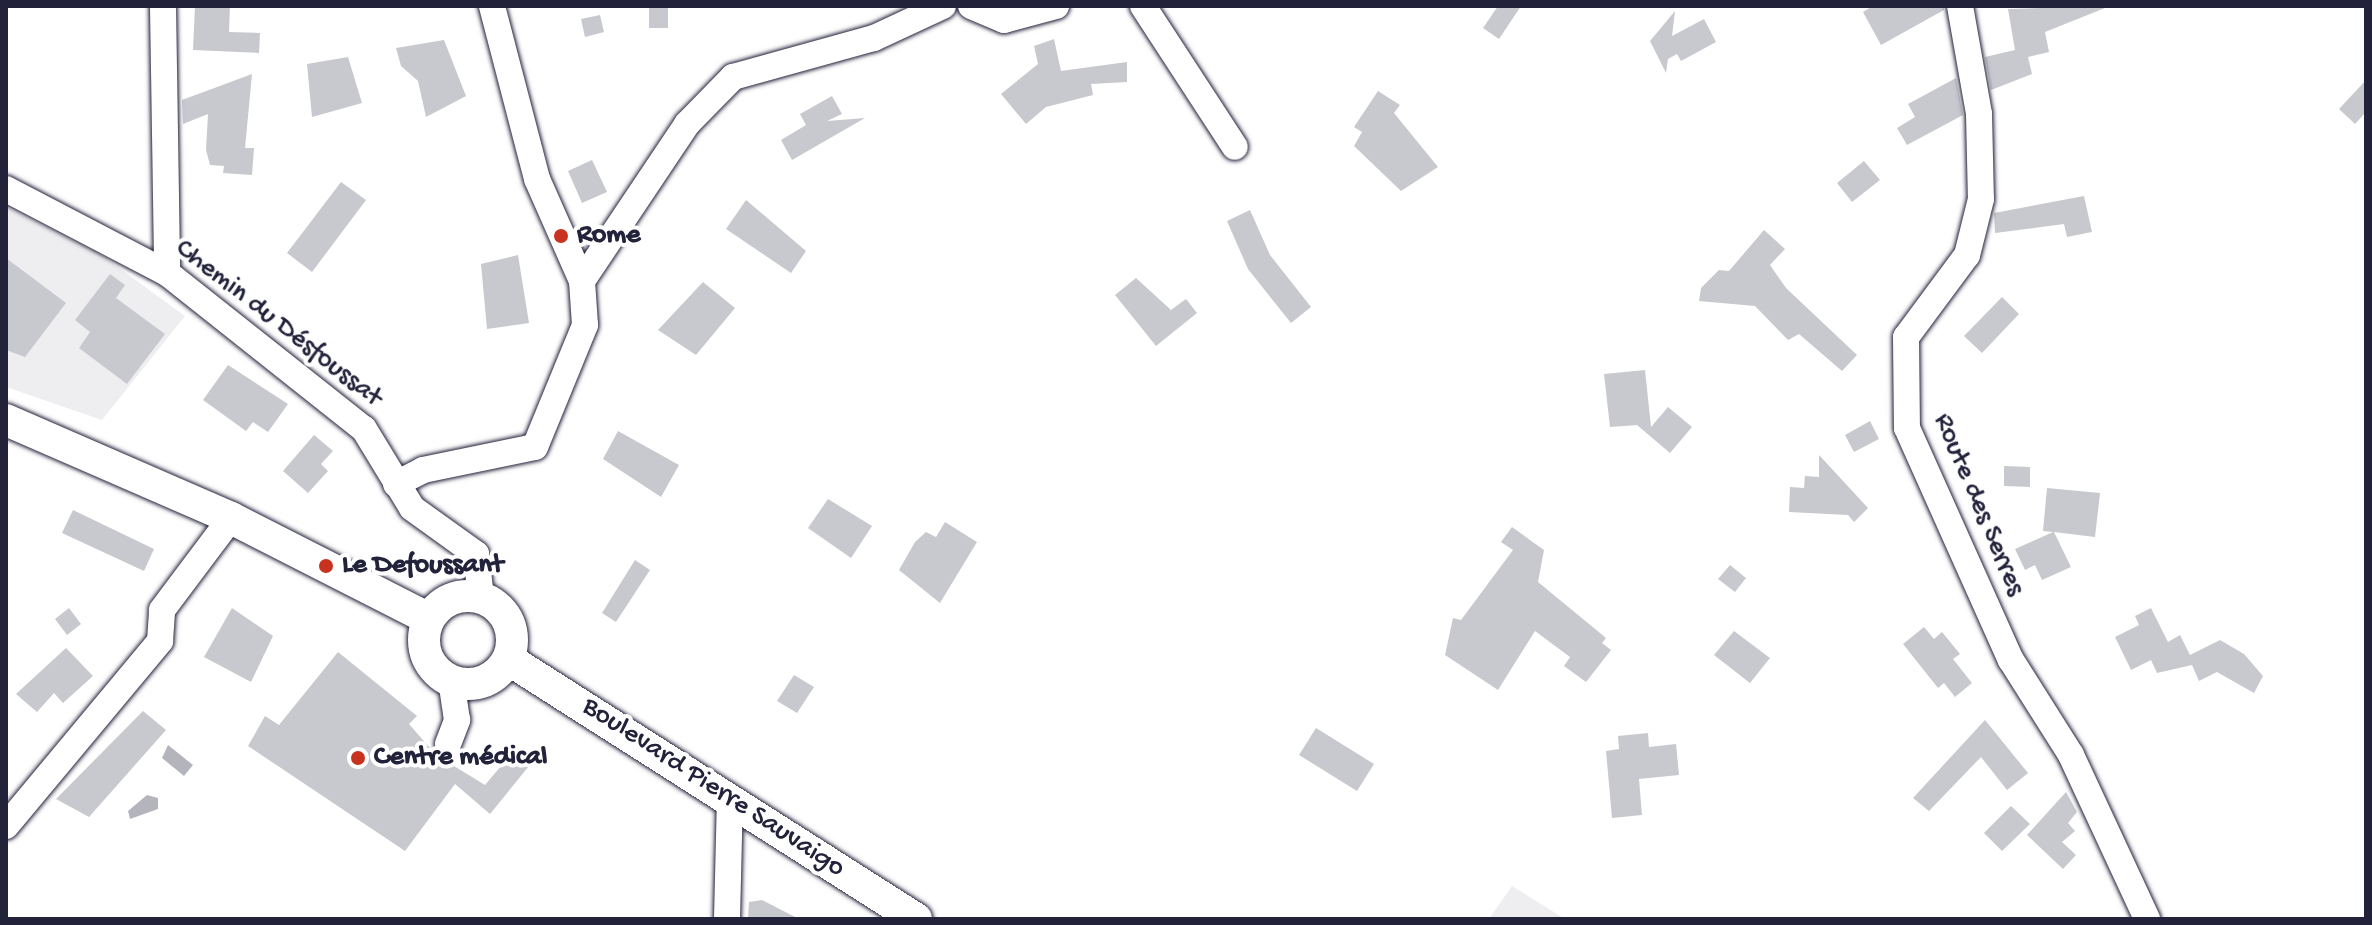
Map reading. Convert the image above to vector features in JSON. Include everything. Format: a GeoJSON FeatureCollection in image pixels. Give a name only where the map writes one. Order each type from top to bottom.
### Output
{"type":"FeatureCollection","features":[{"type":"Feature","properties":{"kind":"main road"},"geometry":{"type":"LineString","coordinates":[[6,420],[231,518],[429,619]]}},
{"type":"Feature","properties":{"kind":"main road"},"geometry":{"type":"LineString","coordinates":[[481,597],[512,629],[508,659],[489,679],[451,680],[428,660],[429,619],[451,598],[481,597]]}},
{"type":"Feature","properties":{"kind":"main road","name":"Boulevard Pierre Sauvaigo"},"geometry":{"type":"LineString","coordinates":[[508,659],[916,919]]}},
{"type":"Feature","properties":{"kind":"street"},"geometry":{"type":"LineString","coordinates":[[163,6],[167,273]]}},
{"type":"Feature","properties":{"kind":"street"},"geometry":{"type":"LineString","coordinates":[[396,484],[423,470],[535,447],[585,325],[582,281],[537,179],[492,6]]}},
{"type":"Feature","properties":{"kind":"street"},"geometry":{"type":"LineString","coordinates":[[582,281],[687,124],[733,77],[874,38],[943,6]]}},
{"type":"Feature","properties":{"kind":"street"},"geometry":{"type":"LineString","coordinates":[[971,6],[1004,20],[1056,6]]}},
{"type":"Feature","properties":{"kind":"street"},"geometry":{"type":"LineString","coordinates":[[1143,6],[1235,147]]}},
{"type":"Feature","properties":{"kind":"street","name":"Route des Serres"},"geometry":{"type":"LineString","coordinates":[[1960,6],[1979,114],[1981,199],[1967,255],[1906,337],[1907,428],[2011,660],[2071,755],[2147,919]]}},
{"type":"Feature","properties":{"kind":"street","name":"Chemin du Désfoussat"},"geometry":{"type":"LineString","coordinates":[[6,189],[167,273],[364,429],[412,508],[476,554],[481,597]]}},
{"type":"Feature","properties":{"kind":"street"},"geometry":{"type":"LineString","coordinates":[[6,826],[160,641],[162,610],[231,518]]}},
{"type":"Feature","properties":{"kind":"street"},"geometry":{"type":"LineString","coordinates":[[448,744],[457,720],[451,680]]}},
{"type":"Feature","properties":{"kind":"street"},"geometry":{"type":"LineString","coordinates":[[727,919],[730,799]]}},
{"type":"Feature","properties":{"kind":"shaded area"},"geometry":{"type":"Polygon","coordinates":[[[6,207],[104,257],[185,316],[102,420],[6,387],[6,207]]]}},
{"type":"Feature","properties":{"kind":"shaded area"},"geometry":{"type":"Polygon","coordinates":[[[168,745],[193,765],[184,776],[162,758],[168,745]]]}},
{"type":"Feature","properties":{"kind":"shaded area"},"geometry":{"type":"Polygon","coordinates":[[[147,795],[158,798],[158,809],[130,819],[128,811],[147,795]]]}},
{"type":"Feature","properties":{"kind":"shaded area"},"geometry":{"type":"Polygon","coordinates":[[[1512,886],[1565,919],[1489,919],[1512,886]]]}},
{"type":"Feature","properties":{"kind":"building"},"geometry":{"type":"Polygon","coordinates":[[[195,6],[230,6],[229,32],[260,33],[259,53],[193,50],[195,6]]]}},
{"type":"Feature","properties":{"kind":"building"},"geometry":{"type":"Polygon","coordinates":[[[649,6],[668,6],[668,28],[649,28],[649,6]]]}},
{"type":"Feature","properties":{"kind":"building"},"geometry":{"type":"Polygon","coordinates":[[[1498,6],[1521,6],[1499,39],[1483,28],[1498,6]]]}},
{"type":"Feature","properties":{"kind":"building"},"geometry":{"type":"Polygon","coordinates":[[[1873,6],[1944,6],[1944,10],[1881,45],[1863,12],[1873,6]]]}},
{"type":"Feature","properties":{"kind":"building"},"geometry":{"type":"Polygon","coordinates":[[[2110,6],[2045,32],[2049,52],[2028,57],[2032,74],[1991,90],[1985,57],[2015,50],[2008,9],[2110,6]]]}},
{"type":"Feature","properties":{"kind":"building"},"geometry":{"type":"Polygon","coordinates":[[[1675,11],[1672,36],[1704,19],[1716,42],[1681,61],[1677,54],[1668,59],[1666,73],[1650,41],[1675,11]]]}},
{"type":"Feature","properties":{"kind":"building"},"geometry":{"type":"Polygon","coordinates":[[[600,15],[604,32],[585,37],[581,19],[600,15]]]}},
{"type":"Feature","properties":{"kind":"building"},"geometry":{"type":"Polygon","coordinates":[[[1054,39],[1061,71],[1127,62],[1127,82],[1091,84],[1093,95],[1046,107],[1026,124],[1001,94],[1038,64],[1034,46],[1054,39]]]}},
{"type":"Feature","properties":{"kind":"building"},"geometry":{"type":"Polygon","coordinates":[[[444,40],[466,96],[426,117],[418,81],[401,66],[396,48],[444,40]]]}},
{"type":"Feature","properties":{"kind":"building"},"geometry":{"type":"Polygon","coordinates":[[[348,57],[362,103],[312,117],[307,64],[348,57]]]}},
{"type":"Feature","properties":{"kind":"building"},"geometry":{"type":"Polygon","coordinates":[[[252,74],[245,148],[254,148],[252,175],[223,173],[224,166],[210,165],[206,150],[208,114],[183,124],[182,100],[252,74]]]}},
{"type":"Feature","properties":{"kind":"building"},"geometry":{"type":"Polygon","coordinates":[[[1956,78],[1963,115],[1907,145],[1897,128],[1915,117],[1908,104],[1956,78]]]}},
{"type":"Feature","properties":{"kind":"building"},"geometry":{"type":"Polygon","coordinates":[[[2366,80],[2366,112],[2355,124],[2339,109],[2366,80]]]}},
{"type":"Feature","properties":{"kind":"building"},"geometry":{"type":"Polygon","coordinates":[[[1378,91],[1400,105],[1394,113],[1438,167],[1401,191],[1354,146],[1362,132],[1354,127],[1378,91]]]}},
{"type":"Feature","properties":{"kind":"building"},"geometry":{"type":"Polygon","coordinates":[[[832,96],[842,114],[827,121],[865,118],[792,160],[781,140],[806,125],[800,114],[832,96]]]}},
{"type":"Feature","properties":{"kind":"building"},"geometry":{"type":"Polygon","coordinates":[[[592,160],[607,192],[582,203],[568,171],[592,160]]]}},
{"type":"Feature","properties":{"kind":"building"},"geometry":{"type":"Polygon","coordinates":[[[1864,161],[1880,180],[1852,202],[1837,183],[1864,161]]]}},
{"type":"Feature","properties":{"kind":"building"},"geometry":{"type":"Polygon","coordinates":[[[341,182],[366,200],[312,272],[287,253],[341,182]]]}},
{"type":"Feature","properties":{"kind":"building"},"geometry":{"type":"Polygon","coordinates":[[[2084,196],[2092,232],[2067,237],[2064,224],[1995,233],[1994,213],[2084,196]]]}},
{"type":"Feature","properties":{"kind":"building"},"geometry":{"type":"Polygon","coordinates":[[[746,200],[806,251],[791,273],[726,229],[746,200]]]}},
{"type":"Feature","properties":{"kind":"building"},"geometry":{"type":"Polygon","coordinates":[[[1250,210],[1270,255],[1311,307],[1291,323],[1248,269],[1227,221],[1250,210]]]}},
{"type":"Feature","properties":{"kind":"building"},"geometry":{"type":"Polygon","coordinates":[[[1764,230],[1785,249],[1770,265],[1786,288],[1857,355],[1842,371],[1799,334],[1788,340],[1755,306],[1699,301],[1701,288],[1719,270],[1729,271],[1764,230]]]}},
{"type":"Feature","properties":{"kind":"building"},"geometry":{"type":"Polygon","coordinates":[[[518,255],[529,323],[487,329],[481,264],[518,255]]]}},
{"type":"Feature","properties":{"kind":"building"},"geometry":{"type":"Polygon","coordinates":[[[6,258],[66,303],[25,357],[6,350],[6,258]]]}},
{"type":"Feature","properties":{"kind":"building"},"geometry":{"type":"Polygon","coordinates":[[[110,274],[125,285],[116,298],[165,334],[127,384],[79,348],[90,332],[75,320],[110,274]]]}},
{"type":"Feature","properties":{"kind":"building"},"geometry":{"type":"Polygon","coordinates":[[[1136,278],[1171,310],[1186,299],[1197,313],[1156,346],[1115,295],[1136,278]]]}},
{"type":"Feature","properties":{"kind":"building"},"geometry":{"type":"Polygon","coordinates":[[[703,282],[735,308],[696,355],[658,330],[703,282]]]}},
{"type":"Feature","properties":{"kind":"building"},"geometry":{"type":"Polygon","coordinates":[[[2002,297],[2019,314],[1982,353],[1964,336],[2002,297]]]}},
{"type":"Feature","properties":{"kind":"building"},"geometry":{"type":"Polygon","coordinates":[[[228,365],[288,404],[268,432],[253,422],[246,431],[203,400],[228,365]]]}},
{"type":"Feature","properties":{"kind":"building"},"geometry":{"type":"Polygon","coordinates":[[[1645,370],[1651,427],[1668,407],[1692,427],[1670,453],[1637,425],[1610,427],[1604,374],[1645,370]]]}},
{"type":"Feature","properties":{"kind":"building"},"geometry":{"type":"Polygon","coordinates":[[[1870,421],[1879,439],[1854,452],[1845,435],[1870,421]]]}},
{"type":"Feature","properties":{"kind":"building"},"geometry":{"type":"Polygon","coordinates":[[[618,431],[679,465],[661,497],[603,459],[618,431]]]}},
{"type":"Feature","properties":{"kind":"building"},"geometry":{"type":"Polygon","coordinates":[[[314,435],[333,451],[321,464],[328,471],[308,493],[283,471],[314,435]]]}},
{"type":"Feature","properties":{"kind":"building"},"geometry":{"type":"Polygon","coordinates":[[[1819,455],[1868,508],[1854,522],[1848,515],[1789,512],[1790,487],[1804,488],[1805,476],[1819,477],[1819,455]]]}},
{"type":"Feature","properties":{"kind":"building"},"geometry":{"type":"Polygon","coordinates":[[[2004,466],[2030,467],[2030,487],[2004,486],[2004,466]]]}},
{"type":"Feature","properties":{"kind":"building"},"geometry":{"type":"Polygon","coordinates":[[[2047,488],[2100,493],[2095,537],[2054,532],[2071,567],[2042,580],[2035,565],[2025,570],[2015,549],[2053,532],[2043,531],[2047,488]]]}},
{"type":"Feature","properties":{"kind":"building"},"geometry":{"type":"Polygon","coordinates":[[[828,499],[872,526],[851,558],[808,528],[828,499]]]}},
{"type":"Feature","properties":{"kind":"building"},"geometry":{"type":"Polygon","coordinates":[[[73,510],[154,549],[144,571],[62,533],[73,510]]]}},
{"type":"Feature","properties":{"kind":"building"},"geometry":{"type":"Polygon","coordinates":[[[945,522],[977,542],[940,603],[899,570],[915,542],[926,532],[936,537],[945,522]]]}},
{"type":"Feature","properties":{"kind":"building"},"geometry":{"type":"Polygon","coordinates":[[[1512,527],[1544,550],[1538,582],[1606,638],[1602,643],[1611,650],[1586,682],[1564,666],[1570,657],[1535,631],[1498,690],[1445,655],[1453,618],[1461,620],[1513,550],[1501,542],[1512,527]]]}},
{"type":"Feature","properties":{"kind":"building"},"geometry":{"type":"Polygon","coordinates":[[[635,560],[650,570],[616,622],[602,613],[635,560]]]}},
{"type":"Feature","properties":{"kind":"building"},"geometry":{"type":"Polygon","coordinates":[[[1730,565],[1746,578],[1735,592],[1718,579],[1730,565]]]}},
{"type":"Feature","properties":{"kind":"building"},"geometry":{"type":"Polygon","coordinates":[[[69,608],[81,624],[67,635],[55,619],[69,608]]]}},
{"type":"Feature","properties":{"kind":"building"},"geometry":{"type":"Polygon","coordinates":[[[232,608],[273,636],[251,682],[204,657],[232,608]]]}},
{"type":"Feature","properties":{"kind":"building"},"geometry":{"type":"Polygon","coordinates":[[[2151,608],[2168,642],[2180,635],[2190,655],[2220,640],[2244,654],[2263,676],[2254,693],[2217,672],[2199,681],[2192,665],[2157,673],[2151,660],[2131,670],[2115,637],[2139,625],[2135,616],[2151,608]]]}},
{"type":"Feature","properties":{"kind":"building"},"geometry":{"type":"Polygon","coordinates":[[[1924,627],[1934,639],[1942,632],[1960,654],[1953,659],[1972,683],[1955,697],[1944,683],[1938,688],[1903,644],[1924,627]]]}},
{"type":"Feature","properties":{"kind":"building"},"geometry":{"type":"Polygon","coordinates":[[[1734,631],[1770,658],[1750,683],[1714,655],[1734,631]]]}},
{"type":"Feature","properties":{"kind":"building"},"geometry":{"type":"Polygon","coordinates":[[[66,648],[93,676],[63,703],[54,693],[37,712],[16,694],[66,648]]]}},
{"type":"Feature","properties":{"kind":"building","name":"Centre médical"},"geometry":{"type":"Polygon","coordinates":[[[338,652],[417,716],[409,724],[436,755],[485,785],[512,753],[529,766],[490,814],[455,784],[405,851],[248,746],[265,716],[279,725],[338,652]]]}},
{"type":"Feature","properties":{"kind":"building"},"geometry":{"type":"Polygon","coordinates":[[[794,675],[814,687],[797,713],[777,701],[794,675]]]}},
{"type":"Feature","properties":{"kind":"building"},"geometry":{"type":"Polygon","coordinates":[[[143,711],[166,730],[89,817],[56,799],[143,711]]]}},
{"type":"Feature","properties":{"kind":"building"},"geometry":{"type":"Polygon","coordinates":[[[1985,720],[2028,773],[2007,790],[1981,757],[1929,811],[1913,798],[1985,720]]]}},
{"type":"Feature","properties":{"kind":"building"},"geometry":{"type":"Polygon","coordinates":[[[1316,728],[1374,764],[1357,791],[1299,755],[1316,728]]]}},
{"type":"Feature","properties":{"kind":"building"},"geometry":{"type":"Polygon","coordinates":[[[1648,733],[1649,747],[1676,744],[1679,775],[1639,779],[1642,815],[1612,818],[1606,751],[1619,749],[1618,736],[1648,733]]]}},
{"type":"Feature","properties":{"kind":"building"},"geometry":{"type":"Polygon","coordinates":[[[2066,792],[2077,812],[2068,823],[2075,831],[2062,842],[2076,855],[2063,869],[2027,835],[2066,792]]]}},
{"type":"Feature","properties":{"kind":"building"},"geometry":{"type":"Polygon","coordinates":[[[2011,806],[2030,824],[2002,851],[1984,833],[2011,806]]]}},
{"type":"Feature","properties":{"kind":"building"},"geometry":{"type":"Polygon","coordinates":[[[762,900],[799,919],[748,919],[749,902],[762,900]]]}},
{"type":"Feature","properties":{"kind":"place","name":"Rome"},"geometry":{"type":"Point","coordinates":[561,236]}},
{"type":"Feature","properties":{"kind":"place","name":"Le Defoussant"},"geometry":{"type":"Point","coordinates":[326,566]}},
{"type":"Feature","properties":{"kind":"place","name":"Centre médical"},"geometry":{"type":"Point","coordinates":[358,758]}}]}
